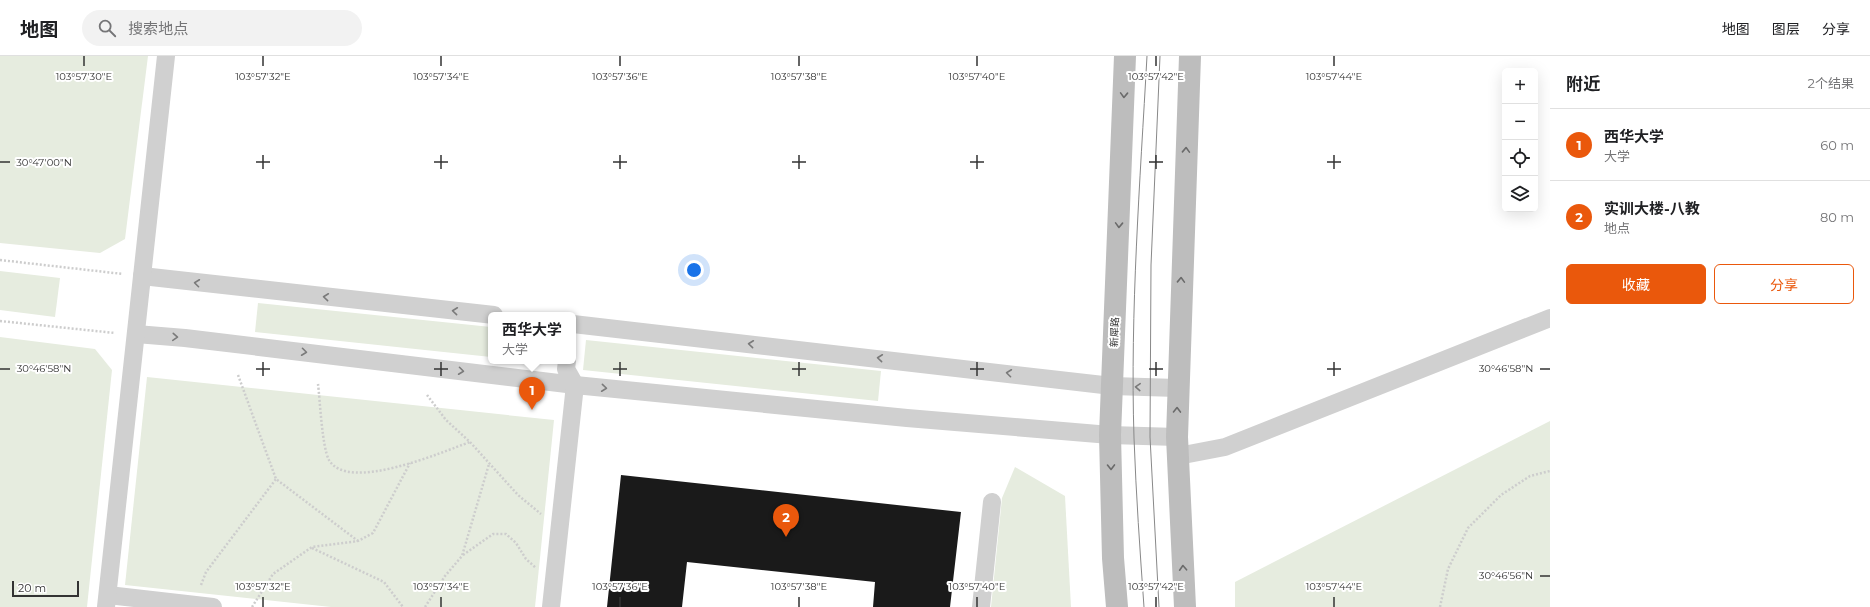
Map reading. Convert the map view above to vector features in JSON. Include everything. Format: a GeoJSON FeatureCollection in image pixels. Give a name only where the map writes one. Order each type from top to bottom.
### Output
{"type":"FeatureCollection","features":[{"type":"Feature","properties":{"kind":"main road","name":"新犀路"},"geometry":{"type":"LineString","coordinates":[[1117,607],[1113,558],[1110,435],[1125,56]]}},
{"type":"Feature","properties":{"kind":"main road"},"geometry":{"type":"LineString","coordinates":[[1185,607],[1177,446],[1177,388],[1190,56]]}},
{"type":"Feature","properties":{"kind":"street"},"geometry":{"type":"LineString","coordinates":[[166,56],[107,601],[192,604],[213,607]]}},
{"type":"Feature","properties":{"kind":"street"},"geometry":{"type":"LineString","coordinates":[[142,276],[488,314]]}},
{"type":"Feature","properties":{"kind":"street"},"geometry":{"type":"LineString","coordinates":[[136,334],[185,338],[575,385],[907,418],[1110,435],[1177,446],[1225,447],[1550,318]]}},
{"type":"Feature","properties":{"kind":"street"},"geometry":{"type":"LineString","coordinates":[[576,324],[1112,386],[1177,388]]}},
{"type":"Feature","properties":{"kind":"street"},"geometry":{"type":"LineString","coordinates":[[551,607],[575,385],[566,369],[567,364]]}},
{"type":"Feature","properties":{"kind":"street"},"geometry":{"type":"LineString","coordinates":[[981,607],[992,502]]}},
{"type":"Feature","properties":{"kind":"path"},"geometry":{"type":"LineString","coordinates":[[0,260],[142,276]]}},
{"type":"Feature","properties":{"kind":"path"},"geometry":{"type":"LineString","coordinates":[[0,321],[110,333],[136,334]]}},
{"type":"Feature","properties":{"kind":"path"},"geometry":{"type":"LineString","coordinates":[[238,375],[276,479],[358,541]]}},
{"type":"Feature","properties":{"kind":"path"},"geometry":{"type":"LineString","coordinates":[[318,384],[324,436],[329,460],[341,471],[362,473],[410,463],[470,442]]}},
{"type":"Feature","properties":{"kind":"path"},"geometry":{"type":"LineString","coordinates":[[427,395],[446,420],[470,442],[518,495],[550,521],[560,525]]}},
{"type":"Feature","properties":{"kind":"path"},"geometry":{"type":"LineString","coordinates":[[252,607],[273,574],[312,547],[358,541],[373,533],[410,463]]}},
{"type":"Feature","properties":{"kind":"path"},"geometry":{"type":"LineString","coordinates":[[462,556],[489,464]]}},
{"type":"Feature","properties":{"kind":"path"},"geometry":{"type":"LineString","coordinates":[[1440,607],[1448,569],[1468,528],[1500,495],[1530,476],[1550,471]]}},
{"type":"Feature","properties":{"kind":"path"},"geometry":{"type":"LineString","coordinates":[[192,604],[206,572],[276,479]]}},
{"type":"Feature","properties":{"kind":"path"},"geometry":{"type":"LineString","coordinates":[[425,607],[445,576],[462,556],[493,534],[506,534],[516,543],[534,567],[554,576]]}},
{"type":"Feature","properties":{"kind":"path"},"geometry":{"type":"LineString","coordinates":[[312,547],[384,582],[403,607]]}},
{"type":"Feature","properties":{"kind":"shaded area"},"geometry":{"type":"Polygon","coordinates":[[[0,56],[148,56],[125,239],[100,253],[0,243],[0,56]]]}},
{"type":"Feature","properties":{"kind":"shaded area"},"geometry":{"type":"Polygon","coordinates":[[[0,271],[60,278],[55,317],[0,310],[0,271]]]}},
{"type":"Feature","properties":{"kind":"shaded area"},"geometry":{"type":"Polygon","coordinates":[[[258,303],[488,327],[488,357],[255,332],[258,303]]]}},
{"type":"Feature","properties":{"kind":"shaded area"},"geometry":{"type":"Polygon","coordinates":[[[0,337],[95,349],[112,370],[87,607],[0,607],[0,337]]]}},
{"type":"Feature","properties":{"kind":"shaded area"},"geometry":{"type":"Polygon","coordinates":[[[586,340],[881,371],[878,401],[583,370],[586,340]]]}},
{"type":"Feature","properties":{"kind":"shaded area"},"geometry":{"type":"Polygon","coordinates":[[[147,377],[554,420],[535,607],[331,607],[125,585],[147,377]]]}},
{"type":"Feature","properties":{"kind":"shaded area"},"geometry":{"type":"Polygon","coordinates":[[[1550,421],[1550,607],[1235,607],[1235,582],[1550,421]]]}},
{"type":"Feature","properties":{"kind":"shaded area"},"geometry":{"type":"Polygon","coordinates":[[[1015,467],[1065,496],[1071,607],[991,607],[1002,498],[1015,467]]]}},
{"type":"Feature","properties":{"kind":"building"},"geometry":{"type":"Polygon","coordinates":[[[621,475],[961,512],[950,607],[873,607],[875,582],[687,562],[682,607],[607,607],[621,475]]]}},
{"type":"Feature","properties":{"kind":"tram line"},"geometry":{"type":"LineString","coordinates":[[1144,607],[1134,438],[1133,343],[1136,247],[1147,56]]}},
{"type":"Feature","properties":{"kind":"tram line"},"geometry":{"type":"LineString","coordinates":[[1159,607],[1150,437],[1151,265],[1160,56]]}},
{"type":"Feature","properties":{"kind":"place","name":"西华大学"},"geometry":{"type":"Point","coordinates":[532,410]}},
{"type":"Feature","properties":{"kind":"place","name":"实训大楼-八教"},"geometry":{"type":"Point","coordinates":[786,537]}}]}
